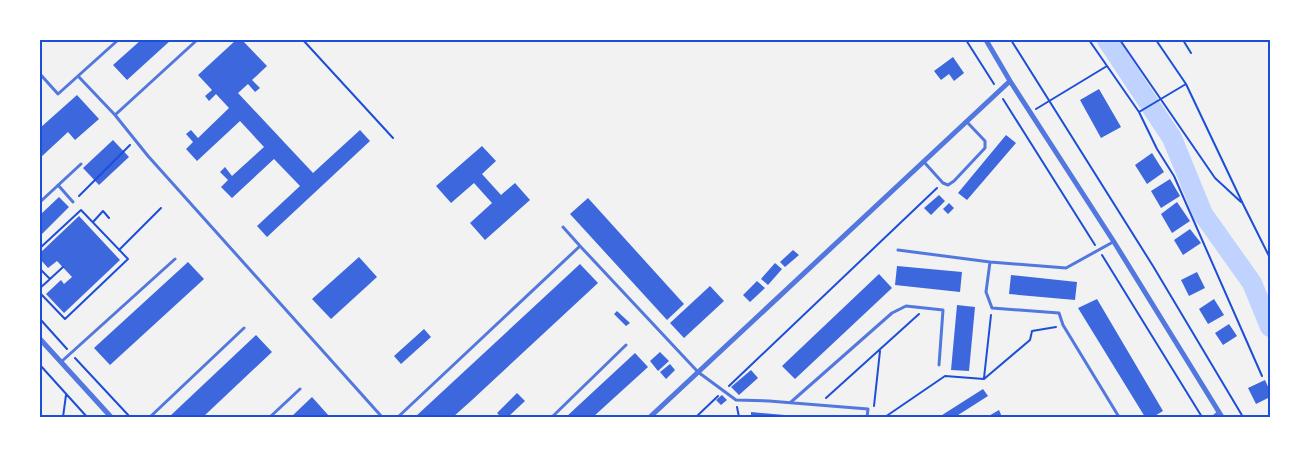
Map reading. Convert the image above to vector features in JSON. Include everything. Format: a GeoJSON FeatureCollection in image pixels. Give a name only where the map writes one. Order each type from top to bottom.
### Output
{"type":"FeatureCollection","features":[{"type":"Feature","properties":{"kind":"street"},"geometry":{"type":"LineString","coordinates":[[986,40],[1220,414]]}},
{"type":"Feature","properties":{"kind":"street"},"geometry":{"type":"LineString","coordinates":[[650,417],[1010,80]]}},
{"type":"Feature","properties":{"kind":"street"},"geometry":{"type":"LineString","coordinates":[[40,339],[111,417]]}},
{"type":"Feature","properties":{"kind":"lane"},"geometry":{"type":"LineString","coordinates":[[40,74],[58,94],[118,40]]}},
{"type":"Feature","properties":{"kind":"lane"},"geometry":{"type":"LineString","coordinates":[[115,115],[197,40]]}},
{"type":"Feature","properties":{"kind":"lane"},"geometry":{"type":"LineString","coordinates":[[78,76],[115,115],[148,156],[382,417]]}},
{"type":"Feature","properties":{"kind":"lane"},"geometry":{"type":"LineString","coordinates":[[923,161],[943,183],[948,185],[954,181],[985,148],[985,141],[966,121]]}},
{"type":"Feature","properties":{"kind":"lane"},"geometry":{"type":"LineString","coordinates":[[40,202],[81,164]]}},
{"type":"Feature","properties":{"kind":"lane"},"geometry":{"type":"LineString","coordinates":[[58,185],[73,202]]}},
{"type":"Feature","properties":{"kind":"lane"},"geometry":{"type":"LineString","coordinates":[[563,227],[698,372],[736,400],[868,408],[867,417]]}},
{"type":"Feature","properties":{"kind":"lane"},"geometry":{"type":"LineString","coordinates":[[898,250],[990,262],[1066,268],[1114,242]]}},
{"type":"Feature","properties":{"kind":"lane"},"geometry":{"type":"LineString","coordinates":[[398,417],[580,246]]}},
{"type":"Feature","properties":{"kind":"lane"},"geometry":{"type":"LineString","coordinates":[[61,362],[175,259]]}},
{"type":"Feature","properties":{"kind":"lane"},"geometry":{"type":"LineString","coordinates":[[990,262],[986,292],[992,308],[1059,313],[1063,325],[1119,417]]}},
{"type":"Feature","properties":{"kind":"lane"},"geometry":{"type":"LineString","coordinates":[[790,402],[892,313],[906,306],[943,310],[939,365]]}},
{"type":"Feature","properties":{"kind":"lane"},"geometry":{"type":"LineString","coordinates":[[150,417],[244,328]]}},
{"type":"Feature","properties":{"kind":"lane"},"geometry":{"type":"LineString","coordinates":[[552,417],[626,345]]}},
{"type":"Feature","properties":{"kind":"lane"},"geometry":{"type":"LineString","coordinates":[[270,417],[300,389]]}},
{"type":"Feature","properties":{"kind":"lane"},"geometry":{"type":"LineString","coordinates":[[1213,417],[1220,414]]}},
{"type":"Feature","properties":{"kind":"path"},"geometry":{"type":"LineString","coordinates":[[303,40],[393,138]]}},
{"type":"Feature","properties":{"kind":"path"},"geometry":{"type":"LineString","coordinates":[[966,40],[1202,417]]}},
{"type":"Feature","properties":{"kind":"path"},"geometry":{"type":"LineString","coordinates":[[1011,40],[1153,266],[1243,417]]}},
{"type":"Feature","properties":{"kind":"path"},"geometry":{"type":"LineString","coordinates":[[1089,40],[1139,112],[1157,149],[1174,176],[1262,376]]}},
{"type":"Feature","properties":{"kind":"path"},"geometry":{"type":"LineString","coordinates":[[1120,40],[1215,178],[1242,204]]}},
{"type":"Feature","properties":{"kind":"path"},"geometry":{"type":"LineString","coordinates":[[1156,40],[1186,84],[1242,204],[1270,258]]}},
{"type":"Feature","properties":{"kind":"path"},"geometry":{"type":"LineString","coordinates":[[1183,40],[1191,53]]}},
{"type":"Feature","properties":{"kind":"path"},"geometry":{"type":"LineString","coordinates":[[1030,112],[1107,66]]}},
{"type":"Feature","properties":{"kind":"path"},"geometry":{"type":"LineString","coordinates":[[1139,112],[1186,84]]}},
{"type":"Feature","properties":{"kind":"path"},"geometry":{"type":"LineString","coordinates":[[40,292],[65,319],[128,259],[73,202],[124,152]]}},
{"type":"Feature","properties":{"kind":"path"},"geometry":{"type":"LineString","coordinates":[[696,417],[943,183]]}},
{"type":"Feature","properties":{"kind":"path"},"geometry":{"type":"LineString","coordinates":[[119,250],[161,208]]}},
{"type":"Feature","properties":{"kind":"path"},"geometry":{"type":"LineString","coordinates":[[40,248],[81,210]]}},
{"type":"Feature","properties":{"kind":"path"},"geometry":{"type":"LineString","coordinates":[[93,222],[103,211],[109,218]]}},
{"type":"Feature","properties":{"kind":"path"},"geometry":{"type":"LineString","coordinates":[[100,238],[104,234]]}},
{"type":"Feature","properties":{"kind":"path"},"geometry":{"type":"LineString","coordinates":[[40,288],[63,267]]}},
{"type":"Feature","properties":{"kind":"path"},"geometry":{"type":"LineString","coordinates":[[40,269],[50,279]]}},
{"type":"Feature","properties":{"kind":"path"},"geometry":{"type":"LineString","coordinates":[[818,405],[927,308]]}},
{"type":"Feature","properties":{"kind":"path"},"geometry":{"type":"LineString","coordinates":[[984,379],[992,308]]}},
{"type":"Feature","properties":{"kind":"path"},"geometry":{"type":"LineString","coordinates":[[40,319],[130,417]]}},
{"type":"Feature","properties":{"kind":"path"},"geometry":{"type":"LineString","coordinates":[[885,417],[945,376],[984,379],[1030,340],[1032,331],[1063,325]]}},
{"type":"Feature","properties":{"kind":"path"},"geometry":{"type":"LineString","coordinates":[[868,408],[874,409],[880,350]]}},
{"type":"Feature","properties":{"kind":"path"},"geometry":{"type":"LineString","coordinates":[[40,365],[87,417]]}},
{"type":"Feature","properties":{"kind":"path"},"geometry":{"type":"LineString","coordinates":[[63,417],[66,394]]}},
{"type":"Feature","properties":{"kind":"path"},"geometry":{"type":"LineString","coordinates":[[736,400],[739,417]]}},
{"type":"Feature","properties":{"kind":"building"},"geometry":{"type":"Polygon","coordinates":[[[141,40],[171,40],[127,80],[113,65],[141,40]]]}},
{"type":"Feature","properties":{"kind":"building"},"geometry":{"type":"Polygon","coordinates":[[[236,40],[242,40],[267,66],[252,80],[260,88],[255,92],[248,84],[238,93],[313,173],[360,130],[370,141],[267,237],[257,226],[300,186],[274,159],[232,198],[221,187],[228,180],[220,172],[225,167],[232,176],[264,147],[240,121],[197,161],[186,149],[193,142],[186,134],[191,130],[198,138],[229,108],[216,94],[209,101],[205,96],[212,90],[198,75],[236,40]]]}},
{"type":"Feature","properties":{"kind":"building"},"geometry":{"type":"Polygon","coordinates":[[[953,57],[964,73],[954,81],[949,74],[941,80],[934,71],[953,57]]]}},
{"type":"Feature","properties":{"kind":"building"},"geometry":{"type":"Polygon","coordinates":[[[1099,89],[1121,127],[1101,138],[1080,100],[1099,89]]]}},
{"type":"Feature","properties":{"kind":"building"},"geometry":{"type":"Polygon","coordinates":[[[77,95],[99,119],[75,140],[68,132],[40,158],[40,128],[77,95]]]}},
{"type":"Feature","properties":{"kind":"building"},"geometry":{"type":"Polygon","coordinates":[[[1006,135],[1016,143],[967,200],[958,193],[1006,135]]]}},
{"type":"Feature","properties":{"kind":"building"},"geometry":{"type":"Polygon","coordinates":[[[113,140],[129,157],[99,185],[83,168],[113,140]]]}},
{"type":"Feature","properties":{"kind":"building"},"geometry":{"type":"Polygon","coordinates":[[[482,146],[496,161],[482,174],[501,195],[515,183],[530,200],[485,240],[470,223],[492,203],[474,183],[451,203],[436,186],[482,146]]]}},
{"type":"Feature","properties":{"kind":"building"},"geometry":{"type":"Polygon","coordinates":[[[1152,153],[1164,172],[1147,184],[1135,165],[1152,153]]]}},
{"type":"Feature","properties":{"kind":"building"},"geometry":{"type":"Polygon","coordinates":[[[1170,179],[1180,196],[1161,208],[1151,191],[1170,179]]]}},
{"type":"Feature","properties":{"kind":"building"},"geometry":{"type":"Polygon","coordinates":[[[939,195],[945,201],[931,215],[924,208],[939,195]]]}},
{"type":"Feature","properties":{"kind":"building"},"geometry":{"type":"Polygon","coordinates":[[[59,197],[69,207],[40,236],[40,215],[59,197]]]}},
{"type":"Feature","properties":{"kind":"building"},"geometry":{"type":"Polygon","coordinates":[[[588,198],[684,304],[667,320],[570,214],[588,198]]]}},
{"type":"Feature","properties":{"kind":"building"},"geometry":{"type":"Polygon","coordinates":[[[1177,202],[1190,221],[1172,233],[1161,214],[1177,202]]]}},
{"type":"Feature","properties":{"kind":"building"},"geometry":{"type":"Polygon","coordinates":[[[949,203],[954,208],[948,214],[943,209],[949,203]]]}},
{"type":"Feature","properties":{"kind":"building"},"geometry":{"type":"Polygon","coordinates":[[[79,216],[120,260],[64,313],[46,294],[61,280],[64,284],[72,277],[57,261],[48,268],[40,259],[40,253],[79,216]]]}},
{"type":"Feature","properties":{"kind":"building"},"geometry":{"type":"Polygon","coordinates":[[[1190,229],[1201,243],[1183,255],[1174,240],[1190,229]]]}},
{"type":"Feature","properties":{"kind":"building"},"geometry":{"type":"Polygon","coordinates":[[[793,250],[799,255],[785,267],[780,262],[793,250]]]}},
{"type":"Feature","properties":{"kind":"building"},"geometry":{"type":"Polygon","coordinates":[[[359,257],[377,277],[331,319],[312,299],[359,257]]]}},
{"type":"Feature","properties":{"kind":"building"},"geometry":{"type":"Polygon","coordinates":[[[188,262],[204,279],[110,365],[94,348],[188,262]]]}},
{"type":"Feature","properties":{"kind":"building"},"geometry":{"type":"Polygon","coordinates":[[[775,263],[782,269],[768,285],[761,279],[775,263]]]}},
{"type":"Feature","properties":{"kind":"building"},"geometry":{"type":"Polygon","coordinates":[[[580,264],[598,283],[472,400],[453,417],[415,417],[580,264]]]}},
{"type":"Feature","properties":{"kind":"building"},"geometry":{"type":"Polygon","coordinates":[[[897,266],[962,272],[960,292],[895,285],[897,266]]]}},
{"type":"Feature","properties":{"kind":"building"},"geometry":{"type":"Polygon","coordinates":[[[1197,272],[1205,288],[1189,296],[1181,280],[1197,272]]]}},
{"type":"Feature","properties":{"kind":"building"},"geometry":{"type":"Polygon","coordinates":[[[879,274],[892,288],[795,379],[782,366],[879,274]]]}},
{"type":"Feature","properties":{"kind":"building"},"geometry":{"type":"Polygon","coordinates":[[[1011,275],[1077,282],[1075,300],[1009,294],[1011,275]]]}},
{"type":"Feature","properties":{"kind":"building"},"geometry":{"type":"Polygon","coordinates":[[[757,281],[765,288],[750,302],[743,295],[757,281]]]}},
{"type":"Feature","properties":{"kind":"building"},"geometry":{"type":"Polygon","coordinates":[[[710,286],[724,301],[684,338],[670,323],[710,286]]]}},
{"type":"Feature","properties":{"kind":"building"},"geometry":{"type":"Polygon","coordinates":[[[1097,299],[1163,411],[1153,417],[1145,417],[1078,308],[1097,299]]]}},
{"type":"Feature","properties":{"kind":"building"},"geometry":{"type":"Polygon","coordinates":[[[1214,299],[1224,315],[1208,324],[1199,309],[1214,299]]]}},
{"type":"Feature","properties":{"kind":"building"},"geometry":{"type":"Polygon","coordinates":[[[957,305],[975,307],[969,371],[951,370],[957,305]]]}},
{"type":"Feature","properties":{"kind":"building"},"geometry":{"type":"Polygon","coordinates":[[[617,311],[630,323],[626,326],[614,314],[617,311]]]}},
{"type":"Feature","properties":{"kind":"building"},"geometry":{"type":"Polygon","coordinates":[[[1229,324],[1237,336],[1223,345],[1215,333],[1229,324]]]}},
{"type":"Feature","properties":{"kind":"building"},"geometry":{"type":"Polygon","coordinates":[[[424,329],[431,337],[401,364],[394,356],[424,329]]]}},
{"type":"Feature","properties":{"kind":"building"},"geometry":{"type":"Polygon","coordinates":[[[256,335],[272,352],[203,417],[169,417],[256,335]]]}},
{"type":"Feature","properties":{"kind":"building"},"geometry":{"type":"Polygon","coordinates":[[[660,352],[669,361],[658,371],[650,361],[660,352]]]}},
{"type":"Feature","properties":{"kind":"building"},"geometry":{"type":"Polygon","coordinates":[[[635,353],[648,367],[593,417],[566,417],[635,353]]]}},
{"type":"Feature","properties":{"kind":"building"},"geometry":{"type":"Polygon","coordinates":[[[670,364],[675,370],[666,379],[660,372],[670,364]]]}},
{"type":"Feature","properties":{"kind":"building"},"geometry":{"type":"Polygon","coordinates":[[[751,370],[758,378],[739,395],[731,387],[751,370]]]}},
{"type":"Feature","properties":{"kind":"building"},"geometry":{"type":"Polygon","coordinates":[[[1265,380],[1270,391],[1270,397],[1256,404],[1248,388],[1265,380]]]}},
{"type":"Feature","properties":{"kind":"building"},"geometry":{"type":"Polygon","coordinates":[[[983,389],[988,396],[955,417],[939,417],[983,389]]]}},
{"type":"Feature","properties":{"kind":"building"},"geometry":{"type":"Polygon","coordinates":[[[517,393],[525,401],[508,417],[501,417],[497,413],[517,393]]]}},
{"type":"Feature","properties":{"kind":"building"},"geometry":{"type":"Polygon","coordinates":[[[722,395],[727,400],[721,405],[716,400],[722,395]]]}},
{"type":"Feature","properties":{"kind":"building"},"geometry":{"type":"Polygon","coordinates":[[[312,397],[329,416],[291,417],[312,397]]]}},
{"type":"Feature","properties":{"kind":"building"},"geometry":{"type":"Polygon","coordinates":[[[999,410],[1002,417],[987,417],[999,410]]]}},
{"type":"Feature","properties":{"kind":"building"},"geometry":{"type":"Polygon","coordinates":[[[751,412],[796,416],[796,417],[751,417],[751,412]]]}},
{"type":"Feature","properties":{"kind":"waterway"},"geometry":{"type":"LineString","coordinates":[[1107,40],[1172,138],[1203,214],[1252,283],[1270,327]]}}]}
